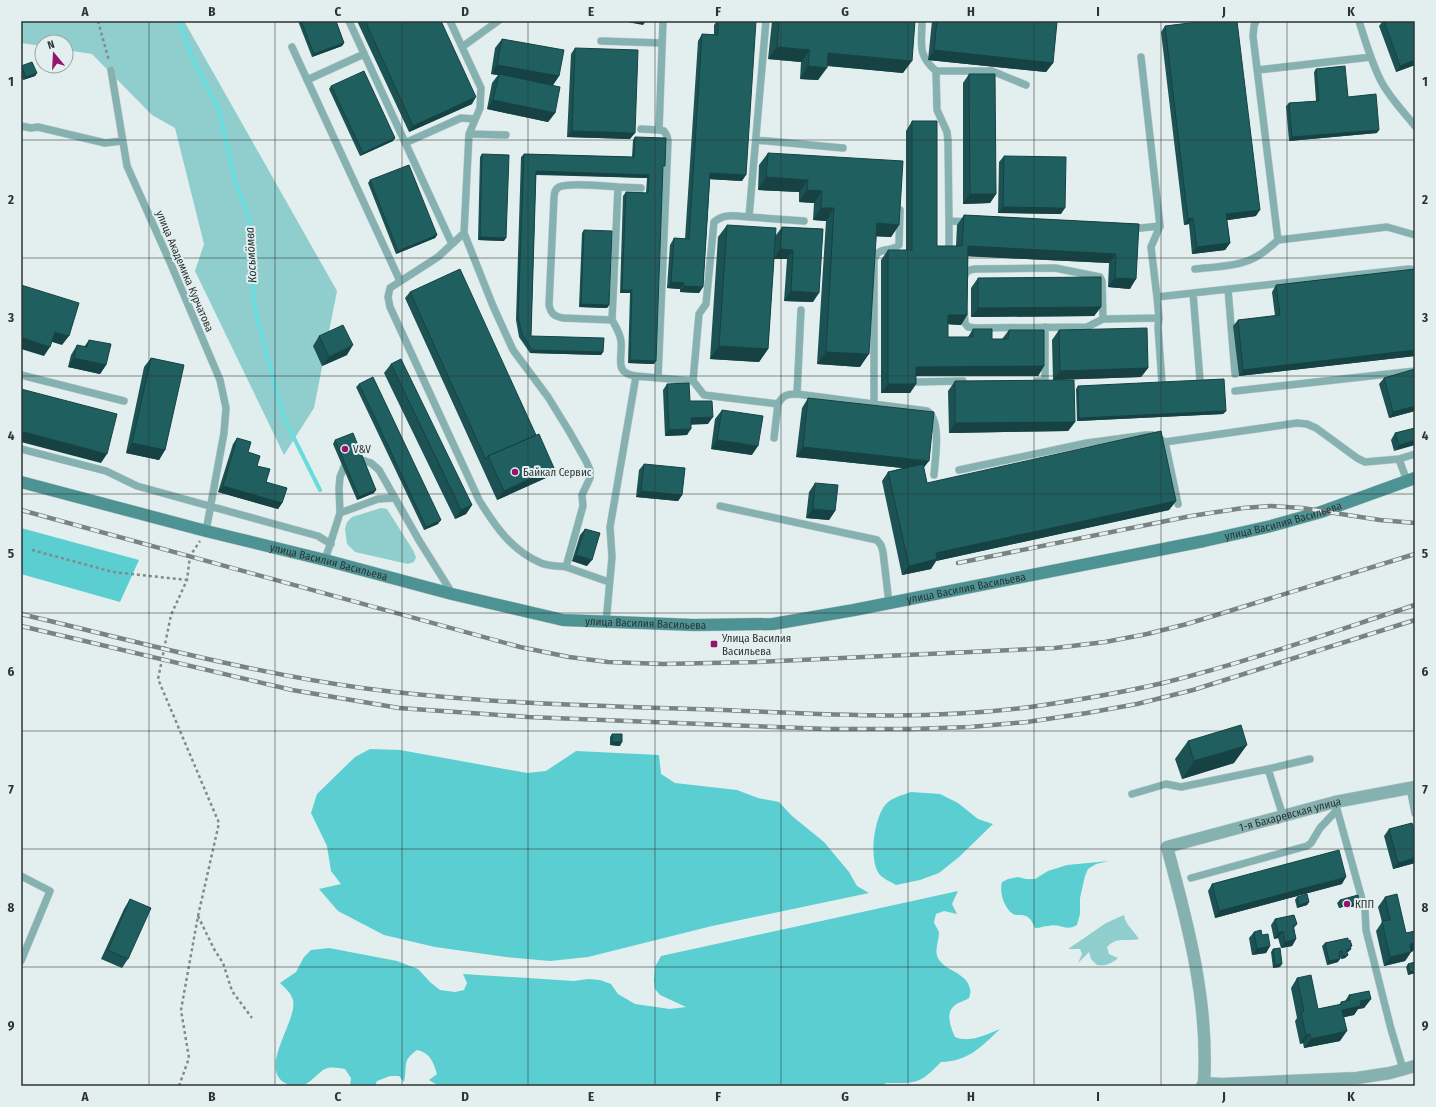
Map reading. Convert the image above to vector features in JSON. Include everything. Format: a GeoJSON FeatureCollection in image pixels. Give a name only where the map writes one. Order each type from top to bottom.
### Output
{"type":"FeatureCollection","features":[{"type":"Feature","properties":{"kind":"main road","name":"улица Василия Васильева"},"geometry":{"type":"LineString","coordinates":[[21,482],[452,594],[564,620],[694,625],[773,624],[889,603],[1239,534],[1321,512],[1411,480]]}},
{"type":"Feature","properties":{"kind":"street","name":"1-я Бахаревская улица"},"geometry":{"type":"LineString","coordinates":[[1203,1085],[1205,1034],[1201,1003],[1192,944],[1167,847],[1283,816],[1336,806],[1412,787]]}},
{"type":"Feature","properties":{"kind":"street"},"geometry":{"type":"LineString","coordinates":[[1203,1085],[1356,1082],[1415,1066]]}},
{"type":"Feature","properties":{"kind":"lane"},"geometry":{"type":"LineString","coordinates":[[349,21],[452,244]]}},
{"type":"Feature","properties":{"kind":"lane"},"geometry":{"type":"LineString","coordinates":[[450,21],[481,88],[480,108],[469,134],[464,233],[493,306],[513,350],[548,397],[569,431],[590,470],[590,478],[582,495],[583,506],[566,567]]}},
{"type":"Feature","properties":{"kind":"lane"},"geometry":{"type":"LineString","coordinates":[[462,47],[498,21]]}},
{"type":"Feature","properties":{"kind":"lane"},"geometry":{"type":"LineString","coordinates":[[659,130],[663,21]]}},
{"type":"Feature","properties":{"kind":"lane"},"geometry":{"type":"LineString","coordinates":[[749,217],[766,21]]}},
{"type":"Feature","properties":{"kind":"lane"},"geometry":{"type":"LineString","coordinates":[[922,21],[923,57],[928,65],[936,71],[992,71],[1026,85]]}},
{"type":"Feature","properties":{"kind":"lane"},"geometry":{"type":"LineString","coordinates":[[1256,21],[1254,26],[1254,36],[1278,240]]}},
{"type":"Feature","properties":{"kind":"lane"},"geometry":{"type":"LineString","coordinates":[[1359,21],[1370,57],[1380,80],[1395,102],[1415,126]]}},
{"type":"Feature","properties":{"kind":"lane"},"geometry":{"type":"LineString","coordinates":[[601,41],[662,43]]}},
{"type":"Feature","properties":{"kind":"lane"},"geometry":{"type":"LineString","coordinates":[[292,47],[400,281]]}},
{"type":"Feature","properties":{"kind":"lane"},"geometry":{"type":"LineString","coordinates":[[307,80],[364,54]]}},
{"type":"Feature","properties":{"kind":"lane"},"geometry":{"type":"LineString","coordinates":[[1141,57],[1160,226],[1151,247],[1159,318],[1158,327],[1162,383]]}},
{"type":"Feature","properties":{"kind":"lane"},"geometry":{"type":"LineString","coordinates":[[1258,70],[1370,57]]}},
{"type":"Feature","properties":{"kind":"lane","name":"улица Академика Курчатова"},"geometry":{"type":"LineString","coordinates":[[111,70],[127,166],[220,380],[226,408],[224,433],[206,531]]}},
{"type":"Feature","properties":{"kind":"lane"},"geometry":{"type":"LineString","coordinates":[[936,71],[937,110],[947,132],[948,141],[949,249]]}},
{"type":"Feature","properties":{"kind":"lane"},"geometry":{"type":"LineString","coordinates":[[405,143],[461,118],[475,119]]}},
{"type":"Feature","properties":{"kind":"lane"},"geometry":{"type":"LineString","coordinates":[[21,126],[32,128],[38,127],[105,143],[122,141]]}},
{"type":"Feature","properties":{"kind":"lane"},"geometry":{"type":"LineString","coordinates":[[641,129],[664,131],[668,141],[658,378]]}},
{"type":"Feature","properties":{"kind":"lane"},"geometry":{"type":"LineString","coordinates":[[469,134],[506,135]]}},
{"type":"Feature","properties":{"kind":"lane"},"geometry":{"type":"LineString","coordinates":[[756,140],[843,148]]}},
{"type":"Feature","properties":{"kind":"lane"},"geometry":{"type":"LineString","coordinates":[[612,320],[563,318],[555,316],[551,312],[549,305],[555,191],[559,187],[568,185],[641,188]]}},
{"type":"Feature","properties":{"kind":"lane"},"geometry":{"type":"LineString","coordinates":[[618,187],[612,320],[621,339],[622,370],[627,375],[693,381]]}},
{"type":"Feature","properties":{"kind":"lane"},"geometry":{"type":"LineString","coordinates":[[874,404],[874,260],[875,255],[878,252],[895,248],[899,245],[900,203]]}},
{"type":"Feature","properties":{"kind":"lane"},"geometry":{"type":"LineString","coordinates":[[778,404],[704,395],[693,381],[699,314],[706,304],[714,222],[719,218],[729,215],[804,221]]}},
{"type":"Feature","properties":{"kind":"lane"},"geometry":{"type":"LineString","coordinates":[[949,221],[973,222]]}},
{"type":"Feature","properties":{"kind":"lane"},"geometry":{"type":"LineString","coordinates":[[1122,230],[1160,226]]}},
{"type":"Feature","properties":{"kind":"lane"},"geometry":{"type":"LineString","coordinates":[[1195,269],[1239,264],[1248,261],[1278,240],[1387,227],[1415,234]]}},
{"type":"Feature","properties":{"kind":"lane"},"geometry":{"type":"LineString","coordinates":[[464,233],[438,257],[390,288],[388,297],[390,308],[479,500],[497,528],[517,550],[542,564],[566,567],[610,582]]}},
{"type":"Feature","properties":{"kind":"lane"},"geometry":{"type":"LineString","coordinates":[[964,287],[964,274],[968,270],[975,269],[1055,268],[1100,277],[1102,281],[1103,318]]}},
{"type":"Feature","properties":{"kind":"lane"},"geometry":{"type":"LineString","coordinates":[[1157,298],[1409,269],[1415,270]]}},
{"type":"Feature","properties":{"kind":"lane"},"geometry":{"type":"LineString","coordinates":[[1228,289],[1234,374]]}},
{"type":"Feature","properties":{"kind":"lane"},"geometry":{"type":"LineString","coordinates":[[1193,293],[1200,380]]}},
{"type":"Feature","properties":{"kind":"lane"},"geometry":{"type":"LineString","coordinates":[[964,302],[964,318],[968,327],[1087,327],[1103,318],[1159,318]]}},
{"type":"Feature","properties":{"kind":"lane"},"geometry":{"type":"LineString","coordinates":[[797,394],[802,310]]}},
{"type":"Feature","properties":{"kind":"lane"},"geometry":{"type":"LineString","coordinates":[[1045,327],[1045,381]]}},
{"type":"Feature","properties":{"kind":"lane"},"geometry":{"type":"LineString","coordinates":[[1235,392],[1415,371]]}},
{"type":"Feature","properties":{"kind":"lane"},"geometry":{"type":"LineString","coordinates":[[21,375],[124,401]]}},
{"type":"Feature","properties":{"kind":"lane"},"geometry":{"type":"LineString","coordinates":[[606,622],[612,557],[610,527],[636,376]]}},
{"type":"Feature","properties":{"kind":"lane"},"geometry":{"type":"LineString","coordinates":[[916,382],[969,381]]}},
{"type":"Feature","properties":{"kind":"lane"},"geometry":{"type":"LineString","coordinates":[[1030,381],[1045,381],[1053,386]]}},
{"type":"Feature","properties":{"kind":"lane"},"geometry":{"type":"LineString","coordinates":[[774,438],[778,404],[782,398],[788,394],[927,411],[932,415],[936,429],[934,475]]}},
{"type":"Feature","properties":{"kind":"lane"},"geometry":{"type":"LineString","coordinates":[[958,470],[1087,443],[1146,435],[1153,435],[1165,442],[1297,423],[1307,424],[1316,428],[1357,458],[1365,462],[1399,459],[1415,454]]}},
{"type":"Feature","properties":{"kind":"lane"},"geometry":{"type":"LineString","coordinates":[[1165,442],[1178,504]]}},
{"type":"Feature","properties":{"kind":"lane"},"geometry":{"type":"LineString","coordinates":[[21,449],[106,471],[137,486],[318,536],[331,544]]}},
{"type":"Feature","properties":{"kind":"lane"},"geometry":{"type":"LineString","coordinates":[[1399,459],[1411,480]]}},
{"type":"Feature","properties":{"kind":"lane"},"geometry":{"type":"LineString","coordinates":[[362,460],[371,463],[378,470],[452,594]]}},
{"type":"Feature","properties":{"kind":"lane"},"geometry":{"type":"LineString","coordinates":[[325,560],[340,513],[339,488],[340,477],[344,467]]}},
{"type":"Feature","properties":{"kind":"lane"},"geometry":{"type":"LineString","coordinates":[[340,513],[378,499],[395,498]]}},
{"type":"Feature","properties":{"kind":"lane"},"geometry":{"type":"LineString","coordinates":[[720,506],[869,537],[877,540],[881,545],[883,552],[889,603]]}},
{"type":"Feature","properties":{"kind":"lane"},"geometry":{"type":"LineString","coordinates":[[1132,794],[1166,784],[1181,787],[1310,760]]}},
{"type":"Feature","properties":{"kind":"lane"},"geometry":{"type":"LineString","coordinates":[[1268,768],[1283,816]]}},
{"type":"Feature","properties":{"kind":"lane"},"geometry":{"type":"LineString","coordinates":[[1412,787],[1415,813]]}},
{"type":"Feature","properties":{"kind":"lane"},"geometry":{"type":"LineString","coordinates":[[1191,878],[1307,846],[1311,843],[1336,806]]}},
{"type":"Feature","properties":{"kind":"lane"},"geometry":{"type":"LineString","coordinates":[[1336,806],[1365,910],[1366,930],[1391,1029],[1403,1069]]}},
{"type":"Feature","properties":{"kind":"lane"},"geometry":{"type":"LineString","coordinates":[[21,876],[50,891],[21,961]]}},
{"type":"Feature","properties":{"kind":"path"},"geometry":{"type":"LineString","coordinates":[[98,21],[111,70]]}},
{"type":"Feature","properties":{"kind":"path"},"geometry":{"type":"LineString","coordinates":[[179,1086],[189,1058],[181,1010],[198,916],[219,823],[158,679],[171,616],[187,580],[190,556],[206,531]]}},
{"type":"Feature","properties":{"kind":"path"},"geometry":{"type":"LineString","coordinates":[[32,550],[113,572],[187,580]]}},
{"type":"Feature","properties":{"kind":"path"},"geometry":{"type":"LineString","coordinates":[[198,916],[214,949],[223,963],[232,991],[252,1018]]}},
{"type":"Feature","properties":{"kind":"shaded area"},"geometry":{"type":"Polygon","coordinates":[[[21,21],[184,21],[337,291],[314,408],[284,455],[195,271],[204,244],[175,128],[152,115],[92,54],[74,51],[74,34],[34,34],[34,45],[21,43],[21,21]]]}},
{"type":"Feature","properties":{"kind":"shaded area"},"geometry":{"type":"Polygon","coordinates":[[[381,508],[387,509],[413,550],[416,557],[414,562],[408,564],[355,552],[347,544],[345,529],[347,522],[352,517],[381,508]]]}},
{"type":"Feature","properties":{"kind":"shaded area"},"geometry":{"type":"Polygon","coordinates":[[[21,528],[139,560],[120,602],[21,574],[21,528]]]}},
{"type":"Feature","properties":{"kind":"shaded area"},"geometry":{"type":"Polygon","coordinates":[[[370,749],[400,750],[527,773],[546,771],[576,751],[659,755],[661,774],[675,783],[737,790],[758,798],[779,802],[792,816],[824,842],[849,872],[857,886],[869,893],[712,926],[588,957],[550,961],[506,957],[435,947],[384,935],[338,911],[319,889],[341,884],[331,871],[327,846],[311,813],[317,794],[355,757],[370,749]]]}},
{"type":"Feature","properties":{"kind":"shaded area"},"geometry":{"type":"Polygon","coordinates":[[[911,792],[940,794],[958,803],[978,819],[993,824],[959,857],[939,873],[920,880],[896,885],[880,875],[876,868],[873,850],[874,839],[878,819],[886,804],[895,798],[911,792]]]}},
{"type":"Feature","properties":{"kind":"shaded area"},"geometry":{"type":"Polygon","coordinates":[[[1109,861],[1096,864],[1088,869],[1080,898],[1080,914],[1077,925],[1073,927],[1066,928],[1052,925],[1035,928],[1032,921],[1028,917],[1013,914],[1007,908],[1003,900],[1001,886],[1002,882],[1008,879],[1018,877],[1035,879],[1048,871],[1067,865],[1109,861]]]}},
{"type":"Feature","properties":{"kind":"shaded area"},"geometry":{"type":"Polygon","coordinates":[[[958,891],[952,904],[957,914],[944,911],[936,914],[934,922],[939,933],[937,949],[938,958],[945,966],[965,979],[970,990],[969,998],[957,1003],[951,1009],[949,1017],[951,1025],[955,1037],[961,1039],[978,1038],[1000,1029],[974,1052],[959,1059],[941,1062],[934,1070],[922,1079],[916,1081],[886,1083],[882,1086],[439,1086],[429,1080],[437,1074],[430,1058],[425,1053],[417,1050],[409,1057],[407,1061],[404,1082],[399,1076],[390,1076],[377,1081],[375,1086],[350,1086],[351,1078],[345,1069],[332,1067],[325,1069],[304,1085],[293,1086],[287,1084],[279,1077],[276,1068],[280,1045],[293,1009],[292,997],[280,983],[296,972],[304,957],[311,950],[329,948],[397,961],[418,969],[440,990],[455,992],[464,990],[467,983],[463,974],[574,981],[588,979],[600,980],[611,984],[618,994],[635,1004],[670,1009],[686,1007],[660,995],[655,989],[655,967],[661,956],[958,891]]]}},
{"type":"Feature","properties":{"kind":"shaded area"},"geometry":{"type":"Polygon","coordinates":[[[1124,915],[1128,924],[1139,939],[1118,940],[1107,947],[1109,954],[1118,958],[1108,964],[1097,965],[1091,959],[1089,952],[1078,963],[1082,954],[1080,949],[1068,949],[1106,923],[1124,915]]]}},
{"type":"Feature","properties":{"kind":"building"},"geometry":{"type":"Polygon","coordinates":[[[301,21],[336,21],[344,43],[314,54],[301,21]]]}},
{"type":"Feature","properties":{"kind":"building"},"geometry":{"type":"Polygon","coordinates":[[[365,21],[441,21],[476,97],[413,126],[365,21]]]}},
{"type":"Feature","properties":{"kind":"building"},"geometry":{"type":"Polygon","coordinates":[[[718,21],[756,21],[746,175],[710,173],[703,287],[684,286],[684,283],[671,282],[674,238],[689,239],[702,34],[718,35],[718,21]]]}},
{"type":"Feature","properties":{"kind":"building"},"geometry":{"type":"Polygon","coordinates":[[[779,21],[915,21],[912,61],[828,53],[827,68],[808,66],[810,50],[777,47],[779,21]]]}},
{"type":"Feature","properties":{"kind":"building"},"geometry":{"type":"Polygon","coordinates":[[[937,21],[1057,22],[1053,63],[934,50],[937,21]]]}},
{"type":"Feature","properties":{"kind":"building"},"geometry":{"type":"Polygon","coordinates":[[[1206,21],[1237,21],[1260,210],[1226,214],[1230,243],[1197,247],[1193,218],[1188,219],[1165,26],[1206,21]]]}},
{"type":"Feature","properties":{"kind":"building"},"geometry":{"type":"Polygon","coordinates":[[[1384,21],[1415,21],[1415,60],[1400,66],[1384,21]]]}},
{"type":"Feature","properties":{"kind":"building"},"geometry":{"type":"Polygon","coordinates":[[[502,39],[564,50],[559,76],[497,65],[502,39]]]}},
{"type":"Feature","properties":{"kind":"building"},"geometry":{"type":"Polygon","coordinates":[[[575,48],[638,50],[635,133],[572,131],[575,48]]]}},
{"type":"Feature","properties":{"kind":"building"},"geometry":{"type":"Polygon","coordinates":[[[32,62],[34,74],[26,77],[21,66],[32,62]]]}},
{"type":"Feature","properties":{"kind":"building"},"geometry":{"type":"Polygon","coordinates":[[[1345,66],[1348,97],[1376,94],[1379,130],[1292,137],[1289,103],[1319,101],[1316,69],[1345,66]]]}},
{"type":"Feature","properties":{"kind":"building"},"geometry":{"type":"Polygon","coordinates":[[[364,71],[395,138],[363,153],[331,86],[364,71]]]}},
{"type":"Feature","properties":{"kind":"building"},"geometry":{"type":"Polygon","coordinates":[[[499,74],[560,87],[555,113],[493,100],[499,74]]]}},
{"type":"Feature","properties":{"kind":"building"},"geometry":{"type":"Polygon","coordinates":[[[969,74],[995,74],[996,194],[970,194],[969,74]]]}},
{"type":"Feature","properties":{"kind":"building"},"geometry":{"type":"Polygon","coordinates":[[[912,121],[937,121],[937,246],[962,246],[964,215],[1139,224],[1136,279],[1115,278],[1116,254],[968,246],[967,315],[948,315],[948,337],[973,337],[973,329],[992,329],[992,339],[1008,339],[1009,330],[1044,330],[1044,366],[916,367],[916,384],[888,384],[888,250],[912,250],[912,121]]]}},
{"type":"Feature","properties":{"kind":"building"},"geometry":{"type":"Polygon","coordinates":[[[635,137],[666,138],[665,166],[663,166],[656,361],[630,360],[632,290],[622,290],[626,192],[648,193],[649,175],[536,171],[531,336],[604,338],[603,352],[532,350],[522,334],[518,317],[524,154],[634,157],[635,137]]]}},
{"type":"Feature","properties":{"kind":"building"},"geometry":{"type":"Polygon","coordinates":[[[768,153],[903,161],[899,225],[877,223],[869,354],[826,352],[834,208],[821,208],[822,191],[807,190],[808,180],[766,177],[768,153]]]}},
{"type":"Feature","properties":{"kind":"building"},"geometry":{"type":"Polygon","coordinates":[[[482,154],[509,155],[506,238],[480,237],[482,154]]]}},
{"type":"Feature","properties":{"kind":"building"},"geometry":{"type":"Polygon","coordinates":[[[1004,156],[1066,157],[1065,208],[1003,207],[1004,156]]]}},
{"type":"Feature","properties":{"kind":"building"},"geometry":{"type":"Polygon","coordinates":[[[409,165],[437,235],[398,251],[370,180],[409,165]]]}},
{"type":"Feature","properties":{"kind":"building"},"geometry":{"type":"Polygon","coordinates":[[[727,225],[776,228],[768,349],[719,346],[727,225]]]}},
{"type":"Feature","properties":{"kind":"building"},"geometry":{"type":"Polygon","coordinates":[[[782,227],[823,229],[819,293],[791,291],[793,250],[780,249],[782,227]]]}},
{"type":"Feature","properties":{"kind":"building"},"geometry":{"type":"Polygon","coordinates":[[[584,230],[612,231],[609,305],[581,304],[584,230]]]}},
{"type":"Feature","properties":{"kind":"building"},"geometry":{"type":"Polygon","coordinates":[[[460,269],[536,435],[488,456],[486,460],[410,292],[460,269]]]}},
{"type":"Feature","properties":{"kind":"building"},"geometry":{"type":"Polygon","coordinates":[[[1415,269],[1415,350],[1243,370],[1238,320],[1280,315],[1276,285],[1415,269]]]}},
{"type":"Feature","properties":{"kind":"building"},"geometry":{"type":"Polygon","coordinates":[[[1101,277],[1101,307],[978,308],[978,278],[1101,277]]]}},
{"type":"Feature","properties":{"kind":"building"},"geometry":{"type":"Polygon","coordinates":[[[21,285],[79,303],[69,336],[55,332],[50,347],[21,337],[21,285]]]}},
{"type":"Feature","properties":{"kind":"building"},"geometry":{"type":"Polygon","coordinates":[[[343,325],[353,345],[329,357],[319,336],[343,325]]]}},
{"type":"Feature","properties":{"kind":"building"},"geometry":{"type":"Polygon","coordinates":[[[1147,328],[1148,368],[1060,371],[1059,330],[1147,328]]]}},
{"type":"Feature","properties":{"kind":"building"},"geometry":{"type":"Polygon","coordinates":[[[89,340],[111,344],[106,365],[74,358],[77,345],[87,347],[89,340]]]}},
{"type":"Feature","properties":{"kind":"building"},"geometry":{"type":"Polygon","coordinates":[[[151,358],[184,365],[165,450],[132,443],[151,358]]]}},
{"type":"Feature","properties":{"kind":"building"},"geometry":{"type":"Polygon","coordinates":[[[401,359],[472,505],[461,510],[391,364],[401,359]]]}},
{"type":"Feature","properties":{"kind":"building"},"geometry":{"type":"Polygon","coordinates":[[[1415,369],[1415,406],[1393,412],[1384,378],[1415,369]]]}},
{"type":"Feature","properties":{"kind":"building"},"geometry":{"type":"Polygon","coordinates":[[[373,377],[441,520],[426,527],[359,384],[373,377]]]}},
{"type":"Feature","properties":{"kind":"building"},"geometry":{"type":"Polygon","coordinates":[[[1224,379],[1226,411],[1079,418],[1078,386],[1224,379]]]}},
{"type":"Feature","properties":{"kind":"building"},"geometry":{"type":"Polygon","coordinates":[[[1074,380],[1075,422],[955,423],[955,381],[1074,380]]]}},
{"type":"Feature","properties":{"kind":"building"},"geometry":{"type":"Polygon","coordinates":[[[689,383],[690,401],[712,401],[713,417],[691,418],[691,429],[669,430],[667,384],[689,383]]]}},
{"type":"Feature","properties":{"kind":"building"},"geometry":{"type":"Polygon","coordinates":[[[21,389],[117,414],[107,454],[21,431],[21,389]]]}},
{"type":"Feature","properties":{"kind":"building"},"geometry":{"type":"Polygon","coordinates":[[[808,398],[934,412],[929,461],[803,447],[808,398]]]}},
{"type":"Feature","properties":{"kind":"building"},"geometry":{"type":"Polygon","coordinates":[[[722,410],[763,416],[758,446],[717,440],[722,410]]]}},
{"type":"Feature","properties":{"kind":"building"},"geometry":{"type":"Polygon","coordinates":[[[1415,428],[1415,440],[1399,445],[1395,433],[1415,428]]]}},
{"type":"Feature","properties":{"kind":"building"},"geometry":{"type":"Polygon","coordinates":[[[1161,431],[1176,501],[936,553],[937,559],[909,566],[888,472],[923,464],[927,483],[1161,431]]]}},
{"type":"Feature","properties":{"kind":"building"},"geometry":{"type":"Polygon","coordinates":[[[353,433],[376,490],[359,497],[335,440],[353,433]]]}},
{"type":"Feature","properties":{"kind":"building","name":"Байкал Сервис"},"geometry":{"type":"Polygon","coordinates":[[[539,434],[554,468],[504,491],[488,456],[539,434]]]}},
{"type":"Feature","properties":{"kind":"building"},"geometry":{"type":"Polygon","coordinates":[[[237,438],[251,442],[248,452],[260,456],[257,466],[270,469],[266,482],[287,488],[282,503],[223,486],[237,438]]]}},
{"type":"Feature","properties":{"kind":"building"},"geometry":{"type":"Polygon","coordinates":[[[644,464],[685,468],[682,495],[641,491],[644,464]]]}},
{"type":"Feature","properties":{"kind":"building"},"geometry":{"type":"Polygon","coordinates":[[[815,483],[838,485],[835,511],[813,509],[815,483]]]}},
{"type":"Feature","properties":{"kind":"building"},"geometry":{"type":"Polygon","coordinates":[[[585,529],[600,533],[592,560],[576,555],[585,529]]]}},
{"type":"Feature","properties":{"kind":"building"},"geometry":{"type":"Polygon","coordinates":[[[1241,725],[1247,745],[1194,761],[1188,741],[1241,725]]]}},
{"type":"Feature","properties":{"kind":"building"},"geometry":{"type":"Polygon","coordinates":[[[612,734],[622,734],[622,742],[612,742],[612,734]]]}},
{"type":"Feature","properties":{"kind":"building"},"geometry":{"type":"Polygon","coordinates":[[[1412,823],[1415,832],[1415,858],[1398,863],[1389,829],[1412,823]]]}},
{"type":"Feature","properties":{"kind":"building"},"geometry":{"type":"Polygon","coordinates":[[[1339,850],[1346,877],[1219,911],[1212,884],[1339,850]]]}},
{"type":"Feature","properties":{"kind":"building"},"geometry":{"type":"Polygon","coordinates":[[[1307,894],[1309,902],[1299,905],[1297,897],[1307,894]]]}},
{"type":"Feature","properties":{"kind":"building"},"geometry":{"type":"Polygon","coordinates":[[[1397,894],[1406,933],[1415,931],[1415,943],[1410,944],[1411,952],[1390,957],[1382,921],[1390,920],[1385,897],[1397,894]]]}},
{"type":"Feature","properties":{"kind":"building"},"geometry":{"type":"Polygon","coordinates":[[[1358,895],[1359,902],[1341,905],[1340,900],[1358,895]]]}},
{"type":"Feature","properties":{"kind":"building"},"geometry":{"type":"Polygon","coordinates":[[[130,899],[151,908],[128,959],[108,950],[130,899]]]}},
{"type":"Feature","properties":{"kind":"building"},"geometry":{"type":"Polygon","coordinates":[[[1294,915],[1297,924],[1293,925],[1296,939],[1285,942],[1283,931],[1278,933],[1275,919],[1294,915]]]}},
{"type":"Feature","properties":{"kind":"building"},"geometry":{"type":"Polygon","coordinates":[[[1261,930],[1262,935],[1268,934],[1270,946],[1257,949],[1254,932],[1261,930]]]}},
{"type":"Feature","properties":{"kind":"building"},"geometry":{"type":"Polygon","coordinates":[[[1348,938],[1348,941],[1350,940],[1352,946],[1350,946],[1351,949],[1346,950],[1348,955],[1343,956],[1342,951],[1339,952],[1340,959],[1329,961],[1325,943],[1348,938]]]}},
{"type":"Feature","properties":{"kind":"building"},"geometry":{"type":"Polygon","coordinates":[[[1280,948],[1282,964],[1275,965],[1273,949],[1280,948]]]}},
{"type":"Feature","properties":{"kind":"building"},"geometry":{"type":"Polygon","coordinates":[[[1415,962],[1415,971],[1410,972],[1408,964],[1415,962]]]}},
{"type":"Feature","properties":{"kind":"building"},"geometry":{"type":"Polygon","coordinates":[[[1311,975],[1318,1009],[1342,1004],[1341,1002],[1350,1000],[1349,995],[1369,991],[1371,999],[1360,1001],[1361,1006],[1342,1010],[1347,1031],[1311,1039],[1310,1034],[1306,1035],[1301,1012],[1304,1011],[1297,978],[1311,975]]]}},
{"type":"Feature","properties":{"kind":"waterway","name":"Косьмӧмва"},"geometry":{"type":"LineString","coordinates":[[179,21],[192,58],[219,110],[235,181],[249,218],[254,305],[283,416],[320,490]]}},
{"type":"Feature","properties":{"kind":"railway"},"geometry":{"type":"LineString","coordinates":[[958,563],[1191,516],[1243,508],[1271,506],[1302,508],[1380,520],[1415,523]]}},
{"type":"Feature","properties":{"kind":"railway"},"geometry":{"type":"LineString","coordinates":[[21,510],[520,647],[569,657],[608,662],[663,664],[756,662],[1055,648],[1105,642],[1187,624],[1415,554]]}},
{"type":"Feature","properties":{"kind":"railway"},"geometry":{"type":"LineString","coordinates":[[21,614],[233,665],[362,688],[452,698],[543,704],[804,714],[924,715],[1004,710],[1059,703],[1163,683],[1227,666],[1415,605]]}},
{"type":"Feature","properties":{"kind":"railway"},"geometry":{"type":"LineString","coordinates":[[21,626],[292,690],[399,708],[528,717],[827,729],[912,729],[970,727],[1027,722],[1137,704],[1193,690],[1415,620]]}},
{"type":"Feature","properties":{"kind":"place","name":"V&V"},"geometry":{"type":"Point","coordinates":[345,449]}},
{"type":"Feature","properties":{"kind":"place","name":"Байкал Сервис"},"geometry":{"type":"Point","coordinates":[515,472]}},
{"type":"Feature","properties":{"kind":"place","name":"Улица Василия Васильева"},"geometry":{"type":"Point","coordinates":[714,644]}},
{"type":"Feature","properties":{"kind":"place","name":"КПП"},"geometry":{"type":"Point","coordinates":[1347,904]}}]}
